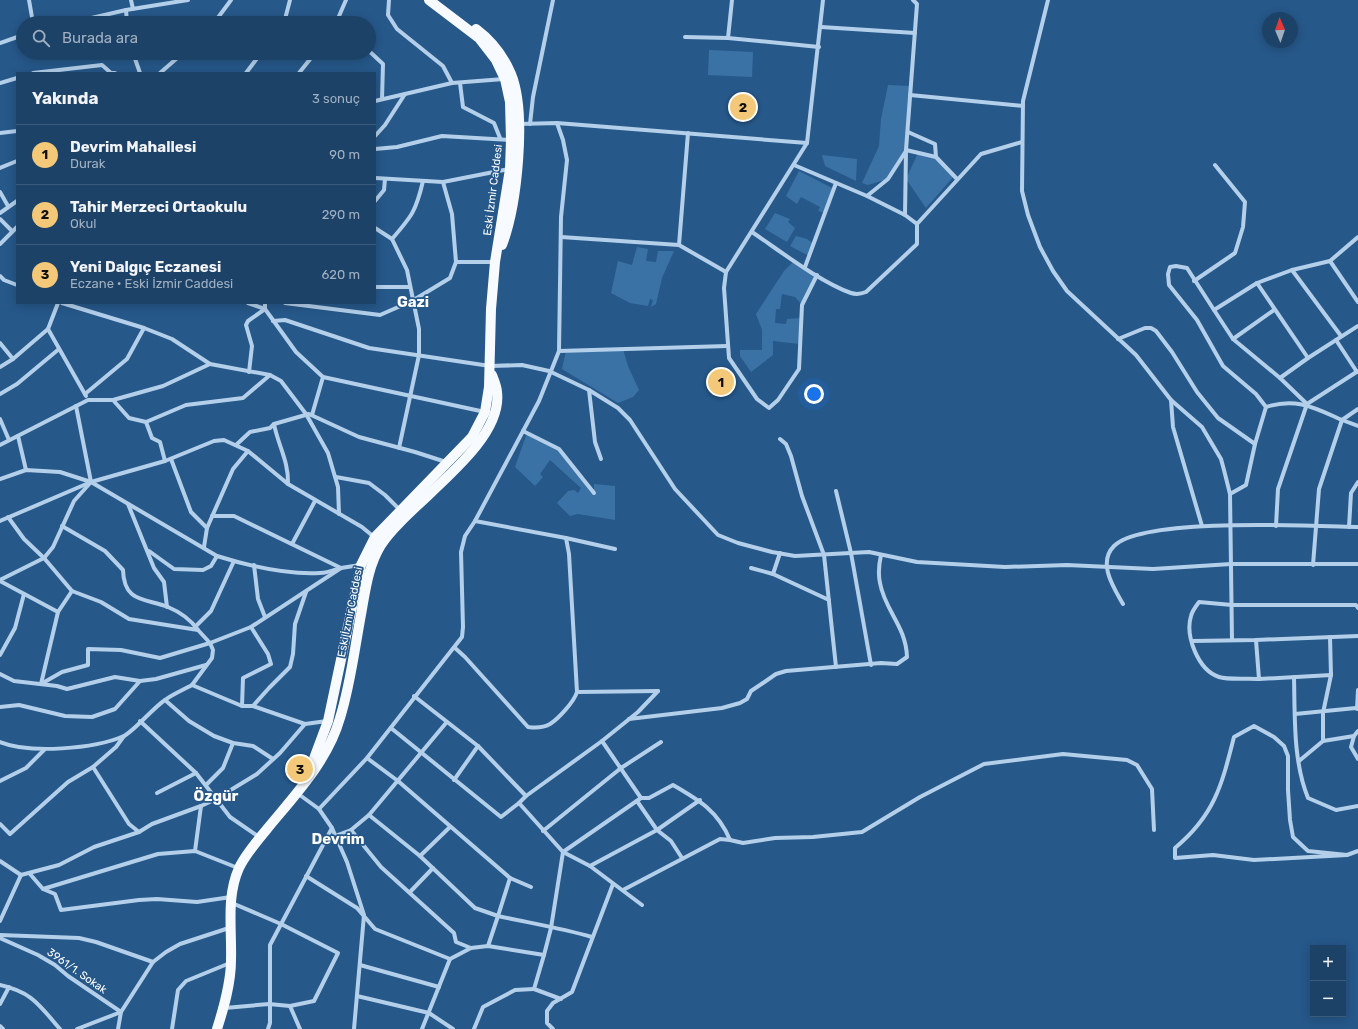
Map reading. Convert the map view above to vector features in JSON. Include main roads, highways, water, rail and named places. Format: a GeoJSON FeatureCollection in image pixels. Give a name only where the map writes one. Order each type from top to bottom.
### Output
{"type":"FeatureCollection","features":[{"type":"Feature","properties":{"kind":"main road","name":"Eski İzmir Caddesi"},"geometry":{"type":"LineString","coordinates":[[306,780],[328,721],[361,565],[375,537],[472,437],[485,412],[490,366],[491,309],[495,262],[514,169],[511,140],[514,124],[505,79],[496,60],[479,38],[429,0]]}},
{"type":"Feature","properties":{"kind":"main road"},"geometry":{"type":"LineString","coordinates":[[439,0],[490,40],[502,56],[511,75],[516,92],[514,169]]}},
{"type":"Feature","properties":{"kind":"main road","name":"Eski İzmir Caddesi"},"geometry":{"type":"LineString","coordinates":[[217,1029],[224,1008],[231,962],[232,927],[230,899],[239,868],[260,837],[306,780],[327,749],[340,720],[373,558],[396,526],[478,446],[488,431],[495,413],[498,393],[490,366]]}},
{"type":"Feature","properties":{"kind":"place","name":"Tahir Merzeci Ortaokulu"},"geometry":{"type":"Point","coordinates":[743,107]}},
{"type":"Feature","properties":{"kind":"place","name":"Devrim Mahallesi"},"geometry":{"type":"Point","coordinates":[721,382]}},
{"type":"Feature","properties":{"kind":"place","name":"Yeni Dalgıç Eczanesi"},"geometry":{"type":"Point","coordinates":[300,769]}},
{"type":"Feature","properties":{"kind":"district","name":"Gazi"},"geometry":{"type":"Point","coordinates":[413,302]}},
{"type":"Feature","properties":{"kind":"district","name":"Özgür"},"geometry":{"type":"Point","coordinates":[216,796]}},
{"type":"Feature","properties":{"kind":"district","name":"Devrim"},"geometry":{"type":"Point","coordinates":[338,839]}}]}
